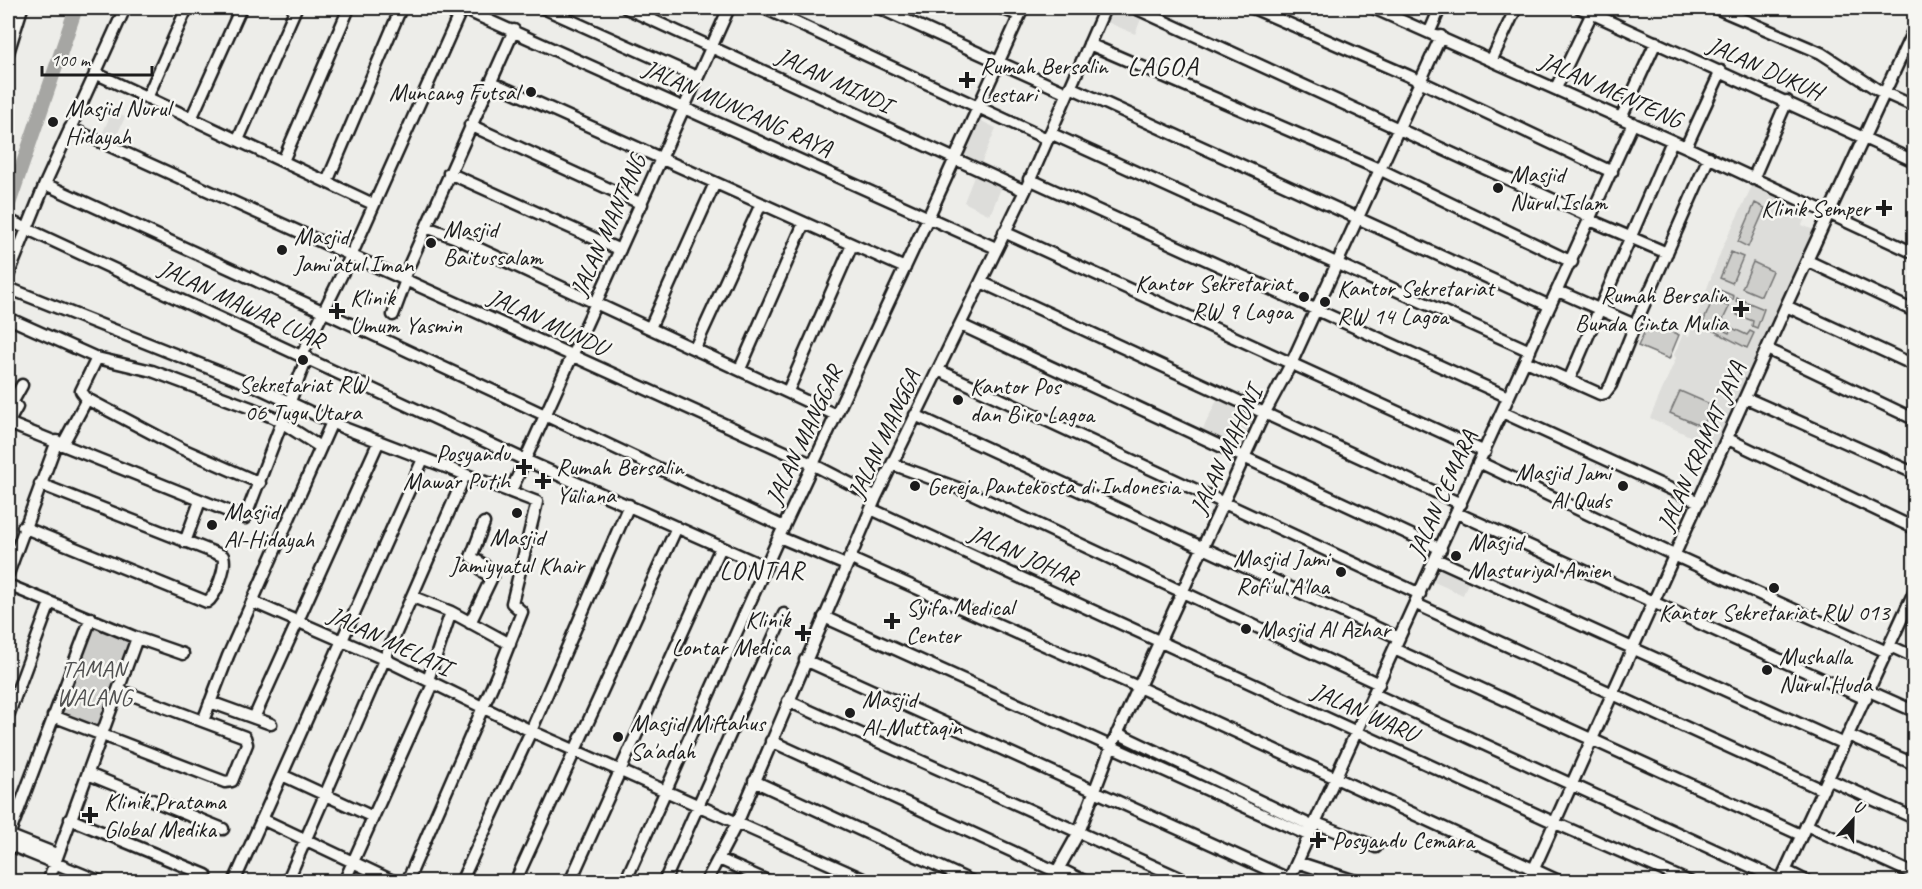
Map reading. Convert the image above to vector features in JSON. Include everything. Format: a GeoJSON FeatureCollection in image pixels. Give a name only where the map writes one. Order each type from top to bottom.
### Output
{"type":"FeatureCollection","features":[{"type":"Feature","properties":{"kind":"street"},"geometry":{"type":"LineString","coordinates":[[8,52],[22,8]]}},
{"type":"Feature","properties":{"kind":"street"},"geometry":{"type":"LineString","coordinates":[[8,276],[45,184],[125,8]]}},
{"type":"Feature","properties":{"kind":"street"},"geometry":{"type":"LineString","coordinates":[[147,98],[187,8]]}},
{"type":"Feature","properties":{"kind":"street"},"geometry":{"type":"LineString","coordinates":[[191,119],[241,8]]}},
{"type":"Feature","properties":{"kind":"street"},"geometry":{"type":"LineString","coordinates":[[238,140],[296,8]]}},
{"type":"Feature","properties":{"kind":"street"},"geometry":{"type":"LineString","coordinates":[[283,161],[349,8]]}},
{"type":"Feature","properties":{"kind":"street"},"geometry":{"type":"LineString","coordinates":[[327,182],[401,8]]}},
{"type":"Feature","properties":{"kind":"street"},"geometry":{"type":"LineString","coordinates":[[22,385],[12,403],[17,407],[8,426],[60,442],[245,518],[282,423],[304,356],[323,311],[351,256],[462,8]]}},
{"type":"Feature","properties":{"kind":"street","name":"JALAN MUNCANG RAYA"},"geometry":{"type":"LineString","coordinates":[[462,8],[996,248]]}},
{"type":"Feature","properties":{"kind":"street"},"geometry":{"type":"LineString","coordinates":[[543,8],[697,78]]}},
{"type":"Feature","properties":{"kind":"street","name":"JALAN MINDI"},"geometry":{"type":"LineString","coordinates":[[626,8],[1025,191]]}},
{"type":"Feature","properties":{"kind":"street","name":"JALAN MANTANG"},"geometry":{"type":"LineString","coordinates":[[511,491],[729,8]]}},
{"type":"Feature","properties":{"kind":"street"},"geometry":{"type":"LineString","coordinates":[[764,8],[978,109],[1049,136],[1335,263],[1528,356],[1569,380],[1600,394],[1605,393],[1611,386],[1635,325],[1709,158]]}},
{"type":"Feature","properties":{"kind":"street"},"geometry":{"type":"LineString","coordinates":[[879,8],[998,62],[1069,90],[1550,306]]}},
{"type":"Feature","properties":{"kind":"street"},"geometry":{"type":"LineString","coordinates":[[1001,8],[1021,11]]}},
{"type":"Feature","properties":{"kind":"street","name":"JALAN MANGGA"},"geometry":{"type":"LineString","coordinates":[[706,882],[738,821],[876,497],[1025,191],[1105,8]]}},
{"type":"Feature","properties":{"kind":"street"},"geometry":{"type":"LineString","coordinates":[[1135,8],[1400,127],[1667,253]]}},
{"type":"Feature","properties":{"kind":"street"},"geometry":{"type":"LineString","coordinates":[[1253,8],[1420,81],[1612,172]]}},
{"type":"Feature","properties":{"kind":"street","name":"JALAN MENTENG"},"geometry":{"type":"LineString","coordinates":[[1373,8],[1430,31],[1634,123],[1914,253]]}},
{"type":"Feature","properties":{"kind":"street"},"geometry":{"type":"LineString","coordinates":[[1430,31],[1440,8]]}},
{"type":"Feature","properties":{"kind":"street"},"geometry":{"type":"LineString","coordinates":[[1492,59],[1516,8]]}},
{"type":"Feature","properties":{"kind":"street","name":"JALAN DUKUH"},"geometry":{"type":"LineString","coordinates":[[1580,8],[1866,137],[1914,161]]}},
{"type":"Feature","properties":{"kind":"street"},"geometry":{"type":"LineString","coordinates":[[1716,8],[1821,53],[1884,93],[1914,106]]}},
{"type":"Feature","properties":{"kind":"street","name":"JALAN MANGGAR"},"geometry":{"type":"LineString","coordinates":[[625,882],[766,567],[1021,11]]}},
{"type":"Feature","properties":{"kind":"street"},"geometry":{"type":"LineString","coordinates":[[1556,88],[1592,13]]}},
{"type":"Feature","properties":{"kind":"street","name":"JALAN KRAMAT JAYA"},"geometry":{"type":"LineString","coordinates":[[1528,882],[1553,822],[1699,502],[1733,441],[1746,398],[1767,349],[1866,137],[1884,93],[1911,47],[1914,29]]}},
{"type":"Feature","properties":{"kind":"street"},"geometry":{"type":"LineString","coordinates":[[393,315],[404,279],[448,172],[514,30]]}},
{"type":"Feature","properties":{"kind":"street","name":"JALAN MAHONI"},"geometry":{"type":"LineString","coordinates":[[1053,876],[1079,832],[1117,733],[1204,549],[1264,414],[1291,364],[1335,263],[1441,36]]}},
{"type":"Feature","properties":{"kind":"street"},"geometry":{"type":"LineString","coordinates":[[1621,118],[1656,42]]}},
{"type":"Feature","properties":{"kind":"street"},"geometry":{"type":"LineString","coordinates":[[1089,44],[1379,169],[1572,262]]}},
{"type":"Feature","properties":{"kind":"street"},"geometry":{"type":"LineString","coordinates":[[1686,147],[1721,71]]}},
{"type":"Feature","properties":{"kind":"street"},"geometry":{"type":"LineString","coordinates":[[95,73],[373,204]]}},
{"type":"Feature","properties":{"kind":"street"},"geometry":{"type":"LineString","coordinates":[[491,82],[905,268]]}},
{"type":"Feature","properties":{"kind":"street"},"geometry":{"type":"LineString","coordinates":[[1754,179],[1787,101]]}},
{"type":"Feature","properties":{"kind":"street","name":"JALAN CEMARA"},"geometry":{"type":"LineString","coordinates":[[1288,880],[1358,731],[1379,692],[1394,649],[1420,601],[1508,397],[1634,123]]}},
{"type":"Feature","properties":{"kind":"street"},"geometry":{"type":"LineString","coordinates":[[470,125],[642,204]]}},
{"type":"Feature","properties":{"kind":"street","name":"JALAN MUNDU"},"geometry":{"type":"LineString","coordinates":[[70,128],[814,465],[876,497]]}},
{"type":"Feature","properties":{"kind":"street"},"geometry":{"type":"LineString","coordinates":[[1569,380],[1672,141]]}},
{"type":"Feature","properties":{"kind":"street"},"geometry":{"type":"LineString","coordinates":[[448,172],[620,250]]}},
{"type":"Feature","properties":{"kind":"street"},"geometry":{"type":"LineString","coordinates":[[1029,179],[1508,397]]}},
{"type":"Feature","properties":{"kind":"street"},"geometry":{"type":"LineString","coordinates":[[650,328],[715,183]]}},
{"type":"Feature","properties":{"kind":"street"},"geometry":{"type":"LineString","coordinates":[[45,184],[546,415],[847,562],[1138,687],[1562,882]]}},
{"type":"Feature","properties":{"kind":"street"},"geometry":{"type":"LineString","coordinates":[[695,348],[761,204]]}},
{"type":"Feature","properties":{"kind":"street","name":"JALAN MAWAR LUAR"},"geometry":{"type":"LineString","coordinates":[[11,222],[525,460],[766,567]]}},
{"type":"Feature","properties":{"kind":"street"},"geometry":{"type":"LineString","coordinates":[[740,369],[804,223]]}},
{"type":"Feature","properties":{"kind":"street"},"geometry":{"type":"LineString","coordinates":[[426,227],[454,237],[836,415]]}},
{"type":"Feature","properties":{"kind":"street"},"geometry":{"type":"LineString","coordinates":[[1004,232],[1485,452]]}},
{"type":"Feature","properties":{"kind":"street"},"geometry":{"type":"LineString","coordinates":[[788,391],[852,245]]}},
{"type":"Feature","properties":{"kind":"street"},"geometry":{"type":"LineString","coordinates":[[1808,261],[1914,311]]}},
{"type":"Feature","properties":{"kind":"street"},"geometry":{"type":"LineString","coordinates":[[981,282],[1264,414],[1653,603],[1868,695],[1914,711]]}},
{"type":"Feature","properties":{"kind":"street"},"geometry":{"type":"LineString","coordinates":[[8,288],[423,459],[537,502],[512,604],[522,612],[407,882]]}},
{"type":"Feature","properties":{"kind":"street"},"geometry":{"type":"LineString","coordinates":[[1558,291],[1635,325]]}},
{"type":"Feature","properties":{"kind":"street"},"geometry":{"type":"LineString","coordinates":[[1786,306],[1914,365]]}},
{"type":"Feature","properties":{"kind":"street"},"geometry":{"type":"LineString","coordinates":[[8,318],[97,357],[152,371],[251,408],[282,423],[320,447]]}},
{"type":"Feature","properties":{"kind":"street"},"geometry":{"type":"LineString","coordinates":[[961,325],[1245,459],[1440,557],[1633,648],[1846,740],[1914,764]]}},
{"type":"Feature","properties":{"kind":"street"},"geometry":{"type":"LineString","coordinates":[[1767,349],[1914,419]]}},
{"type":"Feature","properties":{"kind":"street"},"geometry":{"type":"LineString","coordinates":[[97,357],[81,391],[87,399],[180,448],[260,483]]}},
{"type":"Feature","properties":{"kind":"street"},"geometry":{"type":"LineString","coordinates":[[938,370],[1225,503],[1420,601],[1613,694],[1823,790]]}},
{"type":"Feature","properties":{"kind":"street"},"geometry":{"type":"LineString","coordinates":[[1746,398],[1914,473]]}},
{"type":"Feature","properties":{"kind":"street"},"geometry":{"type":"LineString","coordinates":[[8,574],[40,484],[60,442],[87,399]]}},
{"type":"Feature","properties":{"kind":"street"},"geometry":{"type":"LineString","coordinates":[[1502,412],[1699,502]]}},
{"type":"Feature","properties":{"kind":"street"},"geometry":{"type":"LineString","coordinates":[[915,415],[1399,638]]}},
{"type":"Feature","properties":{"kind":"street"},"geometry":{"type":"LineString","coordinates":[[203,722],[332,422]]}},
{"type":"Feature","properties":{"kind":"street"},"geometry":{"type":"LineString","coordinates":[[254,718],[380,441]]}},
{"type":"Feature","properties":{"kind":"street"},"geometry":{"type":"LineString","coordinates":[[1733,441],[1914,528]]}},
{"type":"Feature","properties":{"kind":"street"},"geometry":{"type":"LineString","coordinates":[[234,882],[423,459]]}},
{"type":"Feature","properties":{"kind":"street"},"geometry":{"type":"LineString","coordinates":[[1481,463],[1676,556],[1889,649],[1914,657]]}},
{"type":"Feature","properties":{"kind":"street"},"geometry":{"type":"LineString","coordinates":[[892,464],[970,493],[1183,593],[1379,692],[1571,785],[1782,877],[1808,882]]}},
{"type":"Feature","properties":{"kind":"street"},"geometry":{"type":"LineString","coordinates":[[287,882],[465,475]]}},
{"type":"Feature","properties":{"kind":"street"},"geometry":{"type":"LineString","coordinates":[[23,527],[207,602],[211,601],[225,563],[223,556],[40,484]]}},
{"type":"Feature","properties":{"kind":"street"},"geometry":{"type":"LineString","coordinates":[[184,542],[200,501]]}},
{"type":"Feature","properties":{"kind":"street"},"geometry":{"type":"LineString","coordinates":[[461,882],[531,731],[629,505]]}},
{"type":"Feature","properties":{"kind":"street","name":"JALAN JOHAR"},"geometry":{"type":"LineString","coordinates":[[871,509],[1160,640]]}},
{"type":"Feature","properties":{"kind":"street"},"geometry":{"type":"LineString","coordinates":[[470,623],[492,577],[483,572],[484,565],[471,557],[484,523]]}},
{"type":"Feature","properties":{"kind":"street"},"geometry":{"type":"LineString","coordinates":[[515,882],[677,526]]}},
{"type":"Feature","properties":{"kind":"street"},"geometry":{"type":"LineString","coordinates":[[570,882],[721,547]]}},
{"type":"Feature","properties":{"kind":"street"},"geometry":{"type":"LineString","coordinates":[[8,585],[137,638],[183,654]]}},
{"type":"Feature","properties":{"kind":"street"},"geometry":{"type":"LineString","coordinates":[[1782,877],[1914,592]]}},
{"type":"Feature","properties":{"kind":"street"},"geometry":{"type":"LineString","coordinates":[[413,597],[451,612],[510,644]]}},
{"type":"Feature","properties":{"kind":"street","name":"JALAN MELATI"},"geometry":{"type":"LineString","coordinates":[[253,602],[386,660],[531,731],[738,821],[870,882]]}},
{"type":"Feature","properties":{"kind":"street"},"geometry":{"type":"LineString","coordinates":[[8,716],[50,603]]}},
{"type":"Feature","properties":{"kind":"street"},"geometry":{"type":"LineString","coordinates":[[344,882],[430,682],[451,612]]}},
{"type":"Feature","properties":{"kind":"street"},"geometry":{"type":"LineString","coordinates":[[664,882],[784,614]]}},
{"type":"Feature","properties":{"kind":"street"},"geometry":{"type":"LineString","coordinates":[[824,617],[1112,745],[1313,828],[1376,847]]}},
{"type":"Feature","properties":{"kind":"street"},"geometry":{"type":"LineString","coordinates":[[91,618],[8,838],[55,858],[101,882]]}},
{"type":"Feature","properties":{"kind":"street"},"geometry":{"type":"LineString","coordinates":[[48,882],[137,638]]}},
{"type":"Feature","properties":{"kind":"street","name":"JALAN WARU"},"geometry":{"type":"LineString","coordinates":[[1160,640],[1553,822],[1690,882]]}},
{"type":"Feature","properties":{"kind":"street"},"geometry":{"type":"LineString","coordinates":[[1394,649],[1592,739],[1804,830],[1914,874]]}},
{"type":"Feature","properties":{"kind":"street"},"geometry":{"type":"LineString","coordinates":[[805,660],[1096,789],[1288,880]]}},
{"type":"Feature","properties":{"kind":"street"},"geometry":{"type":"LineString","coordinates":[[54,716],[229,783],[248,740],[119,690]]}},
{"type":"Feature","properties":{"kind":"street"},"geometry":{"type":"LineString","coordinates":[[788,701],[1180,878]]}},
{"type":"Feature","properties":{"kind":"street"},"geometry":{"type":"LineString","coordinates":[[210,702],[271,724]]}},
{"type":"Feature","properties":{"kind":"street"},"geometry":{"type":"LineString","coordinates":[[1117,733],[1313,828]]}},
{"type":"Feature","properties":{"kind":"street"},"geometry":{"type":"LineString","coordinates":[[771,741],[1053,876],[1066,872],[1086,882]]}},
{"type":"Feature","properties":{"kind":"street"},"geometry":{"type":"LineString","coordinates":[[88,774],[223,829]]}},
{"type":"Feature","properties":{"kind":"street"},"geometry":{"type":"LineString","coordinates":[[282,775],[373,816]]}},
{"type":"Feature","properties":{"kind":"street"},"geometry":{"type":"LineString","coordinates":[[1828,779],[1914,818]]}},
{"type":"Feature","properties":{"kind":"street"},"geometry":{"type":"LineString","coordinates":[[754,781],[973,882]]}},
{"type":"Feature","properties":{"kind":"street"},"geometry":{"type":"LineString","coordinates":[[70,819],[206,875]]}},
{"type":"Feature","properties":{"kind":"street"},"geometry":{"type":"LineString","coordinates":[[262,819],[395,882]]}},
{"type":"Feature","properties":{"kind":"street"},"geometry":{"type":"LineString","coordinates":[[719,859],[770,882]]}},
{"type":"Feature","properties":{"kind":"street"},"geometry":{"type":"LineString","coordinates":[[1297,862],[1358,882]]}},
{"type":"Feature","properties":{"kind":"street"},"geometry":{"type":"LineString","coordinates":[[1166,878],[1208,882]]}},
{"type":"Feature","properties":{"kind":"shaded area"},"geometry":{"type":"Polygon","coordinates":[[[1113,8],[1129,8],[1143,14],[1135,34],[1107,22],[1113,8]]]}},
{"type":"Feature","properties":{"kind":"shaded area"},"geometry":{"type":"Polygon","coordinates":[[[112,112],[125,117],[114,142],[101,136],[112,112]]]}},
{"type":"Feature","properties":{"kind":"shaded area"},"geometry":{"type":"Polygon","coordinates":[[[975,118],[996,128],[980,166],[958,157],[975,118]]]}},
{"type":"Feature","properties":{"kind":"shaded area"},"geometry":{"type":"Polygon","coordinates":[[[975,174],[1002,186],[990,215],[964,202],[975,174]]]}},
{"type":"Feature","properties":{"kind":"shaded area"},"geometry":{"type":"Polygon","coordinates":[[[1753,184],[1809,209],[1802,225],[1816,231],[1721,450],[1650,418],[1676,358],[1674,355],[1683,334],[1689,336],[1723,246],[1753,184]]]}},
{"type":"Feature","properties":{"kind":"shaded area"},"geometry":{"type":"Polygon","coordinates":[[[1219,396],[1261,416],[1243,454],[1200,435],[1219,396]]]}},
{"type":"Feature","properties":{"kind":"shaded area"},"geometry":{"type":"Polygon","coordinates":[[[1442,564],[1471,575],[1463,595],[1434,582],[1442,564]]]}},
{"type":"Feature","properties":{"kind":"green space"},"geometry":{"type":"Polygon","coordinates":[[[1755,203],[1765,208],[1748,247],[1738,242],[1755,203]]]}},
{"type":"Feature","properties":{"kind":"green space"},"geometry":{"type":"Polygon","coordinates":[[[1731,252],[1743,257],[1732,283],[1720,278],[1731,252]]]}},
{"type":"Feature","properties":{"kind":"green space"},"geometry":{"type":"Polygon","coordinates":[[[1753,262],[1772,271],[1761,296],[1742,288],[1753,262]]]}},
{"type":"Feature","properties":{"kind":"green space"},"geometry":{"type":"Polygon","coordinates":[[[1717,289],[1734,296],[1733,300],[1722,296],[1719,302],[1729,307],[1719,328],[1729,333],[1732,328],[1747,335],[1750,331],[1754,333],[1747,348],[1702,325],[1717,289]]]}},
{"type":"Feature","properties":{"kind":"green space"},"geometry":{"type":"Polygon","coordinates":[[[1737,298],[1764,309],[1757,328],[1752,326],[1753,321],[1737,315],[1741,303],[1736,301],[1737,298]]]}},
{"type":"Feature","properties":{"kind":"green space"},"geometry":{"type":"Polygon","coordinates":[[[1649,322],[1679,335],[1669,359],[1638,346],[1649,322]]]}},
{"type":"Feature","properties":{"kind":"green space"},"geometry":{"type":"Polygon","coordinates":[[[1680,391],[1712,405],[1703,427],[1670,413],[1680,391]]]}},
{"type":"Feature","properties":{"kind":"green space","name":"TAMAN WALANG"},"geometry":{"type":"Polygon","coordinates":[[[91,620],[132,637],[101,733],[56,716],[91,620]]]}},
{"type":"Feature","properties":{"kind":"waterway"},"geometry":{"type":"LineString","coordinates":[[8,207],[76,8]]}},
{"type":"Feature","properties":{"kind":"place","name":"Rumah Bersalin Lestari"},"geometry":{"type":"Point","coordinates":[967,80]}},
{"type":"Feature","properties":{"kind":"place","name":"Muncang Futsal"},"geometry":{"type":"Point","coordinates":[531,92]}},
{"type":"Feature","properties":{"kind":"place","name":"Masjid Nurul Hidayah"},"geometry":{"type":"Point","coordinates":[53,122]}},
{"type":"Feature","properties":{"kind":"place","name":"Masjid Nurul Islam"},"geometry":{"type":"Point","coordinates":[1498,188]}},
{"type":"Feature","properties":{"kind":"place","name":"Klinik Semper"},"geometry":{"type":"Point","coordinates":[1884,208]}},
{"type":"Feature","properties":{"kind":"place","name":"Masjid Baitussalam"},"geometry":{"type":"Point","coordinates":[431,243]}},
{"type":"Feature","properties":{"kind":"place","name":"Masjid Jami'atul Iman"},"geometry":{"type":"Point","coordinates":[282,250]}},
{"type":"Feature","properties":{"kind":"place","name":"Kantor Sekretariat RW 9 Lagoa"},"geometry":{"type":"Point","coordinates":[1304,297]}},
{"type":"Feature","properties":{"kind":"place","name":"Kantor Sekretariat RW 14 Lagoa"},"geometry":{"type":"Point","coordinates":[1325,302]}},
{"type":"Feature","properties":{"kind":"place","name":"Rumah Bersalin Bunda Cinta Mulia"},"geometry":{"type":"Point","coordinates":[1741,309]}},
{"type":"Feature","properties":{"kind":"place","name":"Klinik Umum Yasmin"},"geometry":{"type":"Point","coordinates":[337,311]}},
{"type":"Feature","properties":{"kind":"place","name":"Sekretariat RW 06 Tugu Utara"},"geometry":{"type":"Point","coordinates":[303,360]}},
{"type":"Feature","properties":{"kind":"place","name":"Kantor Pos dan Biro Lagoa"},"geometry":{"type":"Point","coordinates":[958,400]}},
{"type":"Feature","properties":{"kind":"place","name":"Posyandu Mawar Putih"},"geometry":{"type":"Point","coordinates":[524,467]}},
{"type":"Feature","properties":{"kind":"place","name":"Rumah Bersalin Yuliana"},"geometry":{"type":"Point","coordinates":[543,481]}},
{"type":"Feature","properties":{"kind":"place","name":"Gereja Pantekosta di Indonesia"},"geometry":{"type":"Point","coordinates":[915,486]}},
{"type":"Feature","properties":{"kind":"place","name":"Masjid Jami Al Quds"},"geometry":{"type":"Point","coordinates":[1623,486]}},
{"type":"Feature","properties":{"kind":"place","name":"Masjid Jamiyyatul Khair"},"geometry":{"type":"Point","coordinates":[517,513]}},
{"type":"Feature","properties":{"kind":"place","name":"Masjid Al-Hidayah"},"geometry":{"type":"Point","coordinates":[212,525]}},
{"type":"Feature","properties":{"kind":"place","name":"Masjid Masturiyal Amien"},"geometry":{"type":"Point","coordinates":[1456,556]}},
{"type":"Feature","properties":{"kind":"place","name":"Masjid Jami Rofi'ul A'laa"},"geometry":{"type":"Point","coordinates":[1341,572]}},
{"type":"Feature","properties":{"kind":"place","name":"Kantor Sekretariat RW 013"},"geometry":{"type":"Point","coordinates":[1774,588]}},
{"type":"Feature","properties":{"kind":"place","name":"Syifa Medical Center"},"geometry":{"type":"Point","coordinates":[892,621]}},
{"type":"Feature","properties":{"kind":"place","name":"Masjid Al Azhar"},"geometry":{"type":"Point","coordinates":[1246,629]}},
{"type":"Feature","properties":{"kind":"place","name":"Klinik Lontar Medica"},"geometry":{"type":"Point","coordinates":[803,633]}},
{"type":"Feature","properties":{"kind":"place","name":"Mushalla Nurul Huda"},"geometry":{"type":"Point","coordinates":[1767,670]}},
{"type":"Feature","properties":{"kind":"place","name":"Masjid Al-Muttaqin"},"geometry":{"type":"Point","coordinates":[850,713]}},
{"type":"Feature","properties":{"kind":"place","name":"Masjid Miftahus Sa'adah"},"geometry":{"type":"Point","coordinates":[618,737]}},
{"type":"Feature","properties":{"kind":"place","name":"Klinik Pratama Global Medika"},"geometry":{"type":"Point","coordinates":[90,815]}},
{"type":"Feature","properties":{"kind":"place","name":"Posyandu Cemara"},"geometry":{"type":"Point","coordinates":[1318,840]}},
{"type":"Feature","properties":{"kind":"district","name":"LAGOA"},"geometry":{"type":"Point","coordinates":[1163,66]}},
{"type":"Feature","properties":{"kind":"district","name":"LONTAR"},"geometry":{"type":"Point","coordinates":[762,570]}}]}
